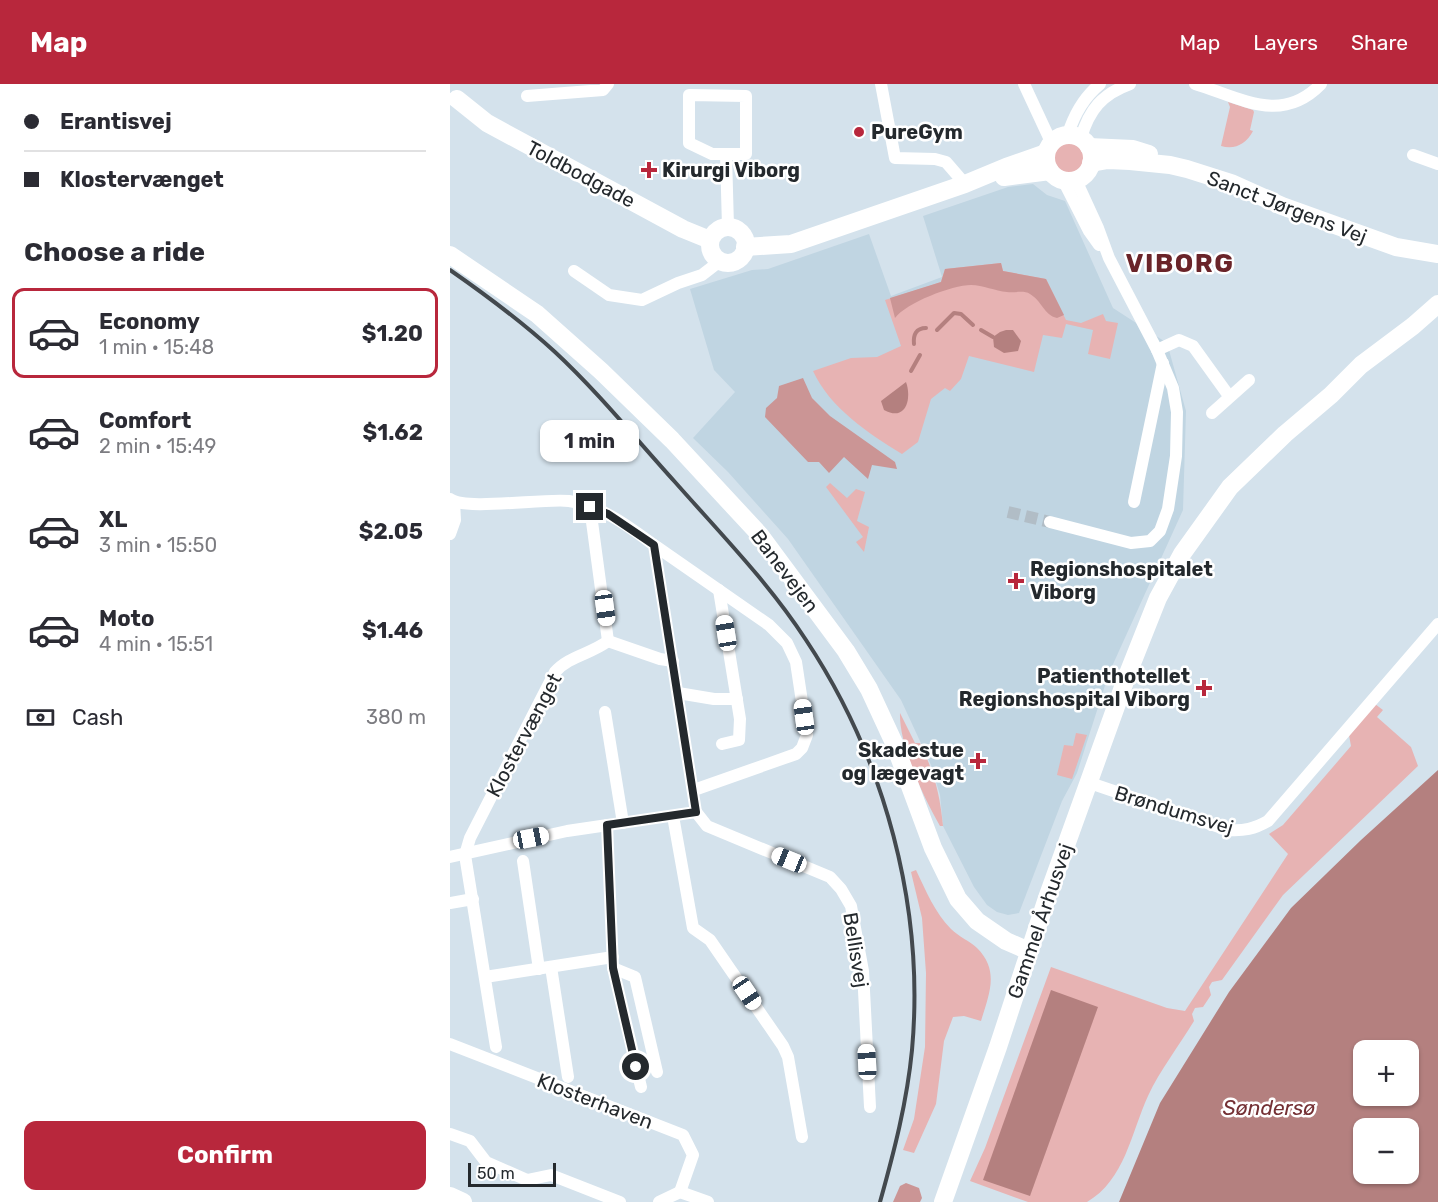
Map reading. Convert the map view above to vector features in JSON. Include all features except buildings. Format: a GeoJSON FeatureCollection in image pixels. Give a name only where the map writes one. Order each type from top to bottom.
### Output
{"type":"FeatureCollection","features":[{"type":"Feature","properties":{"kind":"main road","name":"Toldbodgade"},"geometry":{"type":"LineString","coordinates":[[456,96],[487,123],[683,229],[710,240]]}},
{"type":"Feature","properties":{"kind":"main road","name":"Sanct Jørgens Vej"},"geometry":{"type":"LineString","coordinates":[[1071,146],[1133,149],[1148,153],[1170,165],[1231,183],[1282,206],[1404,250],[1438,268]]}},
{"type":"Feature","properties":{"kind":"main road"},"geometry":{"type":"LineString","coordinates":[[1063,177],[1047,166],[1071,146]]}},
{"type":"Feature","properties":{"kind":"main road"},"geometry":{"type":"LineString","coordinates":[[964,184],[1027,173],[1063,177],[1086,173],[1071,146]]}},
{"type":"Feature","properties":{"kind":"main road"},"geometry":{"type":"LineString","coordinates":[[745,247],[774,247],[791,244],[964,184],[1006,166],[1071,146]]}},
{"type":"Feature","properties":{"kind":"main road"},"geometry":{"type":"LineString","coordinates":[[728,227],[735,228],[741,233],[745,240],[745,247],[739,259],[726,262],[720,261],[711,252],[710,240],[720,228],[728,227]]}},
{"type":"Feature","properties":{"kind":"main road","name":"Sanct Jørgens Vej"},"geometry":{"type":"LineString","coordinates":[[1404,250],[1438,254]]}},
{"type":"Feature","properties":{"kind":"main road","name":"Banevejen"},"geometry":{"type":"LineString","coordinates":[[450,255],[537,314],[601,371],[672,440],[760,535],[846,651],[869,689],[894,743],[933,848],[958,899],[984,926],[1006,941],[1029,951]]}},
{"type":"Feature","properties":{"kind":"main road"},"geometry":{"type":"LineString","coordinates":[[1331,395],[1361,365],[1438,304]]}},
{"type":"Feature","properties":{"kind":"main road"},"geometry":{"type":"LineString","coordinates":[[1331,395],[1369,374],[1438,321]]}},
{"type":"Feature","properties":{"kind":"main road","name":"Gammel Århusvej"},"geometry":{"type":"LineString","coordinates":[[943,1202],[1029,951],[1158,598],[1182,554],[1230,487],[1285,434],[1331,395]]}},
{"type":"Feature","properties":{"kind":"main road"},"geometry":{"type":"LineString","coordinates":[[450,1196],[464,1202]]}},
{"type":"Feature","properties":{"kind":"street"},"geometry":{"type":"LineString","coordinates":[[881,84],[895,158],[935,159],[946,162],[964,184]]}},
{"type":"Feature","properties":{"kind":"street"},"geometry":{"type":"LineString","coordinates":[[1024,84],[1071,146]]}},
{"type":"Feature","properties":{"kind":"street"},"geometry":{"type":"LineString","coordinates":[[1071,146],[1071,124],[1083,103],[1100,84]]}},
{"type":"Feature","properties":{"kind":"street"},"geometry":{"type":"LineString","coordinates":[[1071,146],[1101,100],[1130,84]]}},
{"type":"Feature","properties":{"kind":"street"},"geometry":{"type":"LineString","coordinates":[[1195,84],[1260,105],[1279,107],[1299,100],[1321,84]]}},
{"type":"Feature","properties":{"kind":"street"},"geometry":{"type":"LineString","coordinates":[[527,96],[606,87]]}},
{"type":"Feature","properties":{"kind":"street"},"geometry":{"type":"LineString","coordinates":[[689,95],[746,96],[746,154],[726,154],[712,154],[689,142],[689,95]]}},
{"type":"Feature","properties":{"kind":"street"},"geometry":{"type":"LineString","coordinates":[[726,154],[728,227]]}},
{"type":"Feature","properties":{"kind":"street"},"geometry":{"type":"LineString","coordinates":[[1413,155],[1438,164]]}},
{"type":"Feature","properties":{"kind":"street"},"geometry":{"type":"LineString","coordinates":[[1050,522],[1131,543],[1150,541],[1160,531],[1168,509],[1176,456],[1177,412],[1173,388],[1163,363],[1109,258],[1089,231],[1063,177]]}},
{"type":"Feature","properties":{"kind":"street"},"geometry":{"type":"LineString","coordinates":[[574,271],[609,295],[642,300],[678,282],[702,275],[720,261]]}},
{"type":"Feature","properties":{"kind":"street"},"geometry":{"type":"LineString","coordinates":[[1156,350],[1179,340],[1193,346],[1229,396]]}},
{"type":"Feature","properties":{"kind":"street"},"geometry":{"type":"LineString","coordinates":[[1134,502],[1163,363]]}},
{"type":"Feature","properties":{"kind":"street"},"geometry":{"type":"LineString","coordinates":[[1212,413],[1249,380]]}},
{"type":"Feature","properties":{"kind":"street"},"geometry":{"type":"LineString","coordinates":[[1152,416],[1164,401],[1174,396]]}},
{"type":"Feature","properties":{"kind":"street"},"geometry":{"type":"LineString","coordinates":[[450,534],[455,520],[452,501],[483,503],[550,500],[569,501],[590,507],[614,517],[769,625],[787,643],[796,662],[807,735],[802,748],[796,754],[694,790]]}},
{"type":"Feature","properties":{"kind":"street"},"geometry":{"type":"LineString","coordinates":[[590,507],[608,641],[660,660],[673,662]]}},
{"type":"Feature","properties":{"kind":"street"},"geometry":{"type":"LineString","coordinates":[[450,857],[514,842],[696,812],[654,545]]}},
{"type":"Feature","properties":{"kind":"street"},"geometry":{"type":"LineString","coordinates":[[719,590],[740,719],[739,740],[722,744]]}},
{"type":"Feature","properties":{"kind":"street","name":"Brøndumsvej"},"geometry":{"type":"LineString","coordinates":[[1090,783],[1228,830],[1245,831],[1257,828],[1268,821],[1438,624]]}},
{"type":"Feature","properties":{"kind":"street","name":"Klostervænget"},"geometry":{"type":"LineString","coordinates":[[465,855],[470,838],[555,672],[564,662],[600,648],[608,641]]}},
{"type":"Feature","properties":{"kind":"street"},"geometry":{"type":"LineString","coordinates":[[678,693],[714,699],[737,699]]}},
{"type":"Feature","properties":{"kind":"street"},"geometry":{"type":"LineString","coordinates":[[605,712],[623,823]]}},
{"type":"Feature","properties":{"kind":"street","name":"Bellisvej"},"geometry":{"type":"LineString","coordinates":[[696,812],[707,826],[830,877],[841,889],[851,906],[863,971],[870,1107]]}},
{"type":"Feature","properties":{"kind":"street"},"geometry":{"type":"LineString","coordinates":[[673,816],[693,928],[710,940],[783,1046],[788,1057],[802,1137]]}},
{"type":"Feature","properties":{"kind":"street"},"geometry":{"type":"LineString","coordinates":[[607,825],[613,963],[641,1087]]}},
{"type":"Feature","properties":{"kind":"street"},"geometry":{"type":"LineString","coordinates":[[465,855],[496,1047]]}},
{"type":"Feature","properties":{"kind":"street"},"geometry":{"type":"LineString","coordinates":[[524,861],[568,1077]]}},
{"type":"Feature","properties":{"kind":"street"},"geometry":{"type":"LineString","coordinates":[[450,903],[473,899]]}},
{"type":"Feature","properties":{"kind":"street"},"geometry":{"type":"LineString","coordinates":[[485,977],[545,968],[613,963],[635,977],[657,1072]]}},
{"type":"Feature","properties":{"kind":"street","name":"Klosterhaven"},"geometry":{"type":"LineString","coordinates":[[450,1044],[683,1135],[693,1155],[680,1192]]}},
{"type":"Feature","properties":{"kind":"street"},"geometry":{"type":"LineString","coordinates":[[450,1134],[471,1141],[486,1162],[526,1180],[550,1175],[620,1202]]}},
{"type":"Feature","properties":{"kind":"street"},"geometry":{"type":"LineString","coordinates":[[659,1202],[680,1192],[708,1202]]}},
{"type":"Feature","properties":{"kind":"shaded area"},"geometry":{"type":"Polygon","coordinates":[[[1228,102],[1254,112],[1250,130],[1253,131],[1250,136],[1240,145],[1231,147],[1221,146],[1230,107],[1228,102]]]}},
{"type":"Feature","properties":{"kind":"shaded area"},"geometry":{"type":"Polygon","coordinates":[[[1069,141],[1080,146],[1085,157],[1080,168],[1069,173],[1058,168],[1053,157],[1058,146],[1069,141]]]}},
{"type":"Feature","properties":{"kind":"shaded area"},"geometry":{"type":"Polygon","coordinates":[[[1033,184],[1047,195],[1065,201],[1113,308],[1167,343],[1186,411],[1183,510],[1109,673],[1077,773],[1062,801],[1019,913],[1008,915],[997,912],[987,905],[974,887],[943,826],[940,795],[931,765],[901,700],[788,539],[728,472],[693,438],[735,392],[714,370],[690,289],[752,270],[768,269],[869,234],[891,296],[942,277],[923,216],[1008,187],[1033,184]]]}},
{"type":"Feature","properties":{"kind":"shaded area"},"geometry":{"type":"Polygon","coordinates":[[[1001,263],[1003,271],[1046,279],[1066,320],[1081,323],[1103,314],[1106,321],[1118,323],[1110,359],[1088,354],[1093,330],[1066,324],[1062,338],[1043,335],[1034,372],[969,356],[961,379],[950,391],[945,388],[931,399],[918,442],[902,454],[851,418],[829,397],[813,371],[851,358],[877,357],[901,346],[885,300],[941,282],[945,269],[1001,263]]]}},
{"type":"Feature","properties":{"kind":"shaded area"},"geometry":{"type":"Polygon","coordinates":[[[1001,263],[1003,271],[1046,279],[1064,315],[1057,318],[1053,316],[1028,293],[971,285],[930,296],[901,312],[895,318],[890,298],[941,282],[945,269],[1001,263]]]}},
{"type":"Feature","properties":{"kind":"shaded area"},"geometry":{"type":"Polygon","coordinates":[[[803,378],[812,398],[830,416],[895,462],[897,469],[872,465],[868,479],[844,457],[829,473],[819,462],[808,462],[765,417],[766,408],[777,398],[779,386],[803,378]]]}},
{"type":"Feature","properties":{"kind":"shaded area"},"geometry":{"type":"Polygon","coordinates":[[[830,483],[847,498],[856,489],[865,492],[857,521],[869,527],[864,552],[856,542],[863,537],[826,487],[830,483]]]}},
{"type":"Feature","properties":{"kind":"shaded area"},"geometry":{"type":"Polygon","coordinates":[[[1375,704],[1383,710],[1377,717],[1411,747],[1418,766],[1283,895],[1222,980],[1212,982],[1209,987],[1211,995],[1203,1007],[1195,1008],[1192,1014],[1194,1021],[1153,1086],[1119,1169],[1100,1193],[1087,1202],[1028,1202],[970,1181],[985,1148],[1051,967],[1167,1008],[1185,1011],[1288,854],[1269,834],[1283,825],[1351,746],[1349,735],[1375,704]]]}},
{"type":"Feature","properties":{"kind":"shaded area"},"geometry":{"type":"Polygon","coordinates":[[[900,713],[915,743],[920,743],[929,764],[936,783],[943,826],[940,826],[920,787],[908,756],[900,713]]]}},
{"type":"Feature","properties":{"kind":"shaded area"},"geometry":{"type":"Polygon","coordinates":[[[1076,733],[1087,735],[1072,779],[1057,775],[1064,745],[1073,746],[1076,733]]]}},
{"type":"Feature","properties":{"kind":"shaded area"},"geometry":{"type":"Polygon","coordinates":[[[916,870],[945,923],[984,957],[991,983],[981,1021],[964,1016],[953,1017],[944,1041],[936,1104],[914,1153],[903,1150],[914,1119],[925,1047],[926,973],[922,918],[911,872],[916,870]]]}},
{"type":"Feature","properties":{"kind":"shaded area"},"geometry":{"type":"Polygon","coordinates":[[[906,1183],[919,1188],[922,1198],[920,1202],[893,1202],[900,1186],[906,1183]]]}},
{"type":"Feature","properties":{"kind":"water"},"geometry":{"type":"Polygon","coordinates":[[[1006,330],[1013,330],[1021,341],[1018,351],[1004,353],[994,347],[993,337],[1006,330]]]}},
{"type":"Feature","properties":{"kind":"water"},"geometry":{"type":"Polygon","coordinates":[[[906,382],[908,395],[906,407],[898,413],[884,410],[881,401],[906,382]]]}},
{"type":"Feature","properties":{"kind":"water","name":"Søndersø"},"geometry":{"type":"Polygon","coordinates":[[[1438,770],[1438,1202],[1119,1202],[1160,1103],[1229,992],[1291,908],[1438,770]]]}},
{"type":"Feature","properties":{"kind":"water"},"geometry":{"type":"Polygon","coordinates":[[[1051,990],[1098,1007],[1030,1196],[983,1180],[1051,990]]]}},
{"type":"Feature","properties":{"kind":"waterway"},"geometry":{"type":"LineString","coordinates":[[937,330],[954,313],[961,314],[973,325]]}},
{"type":"Feature","properties":{"kind":"waterway"},"geometry":{"type":"LineString","coordinates":[[914,344],[916,333],[926,328]]}},
{"type":"Feature","properties":{"kind":"waterway"},"geometry":{"type":"LineString","coordinates":[[981,330],[993,337]]}},
{"type":"Feature","properties":{"kind":"waterway"},"geometry":{"type":"LineString","coordinates":[[911,371],[920,355]]}},
{"type":"Feature","properties":{"kind":"tunnel"},"geometry":{"type":"LineString","coordinates":[[1008,512],[1050,522]]}},
{"type":"Feature","properties":{"kind":"railway"},"geometry":{"type":"LineString","coordinates":[[450,270],[517,319],[571,367],[744,559],[806,640],[834,686],[858,734],[878,784],[893,836],[905,889],[912,942],[914,996],[910,1069],[899,1127],[880,1202]]}},
{"type":"Feature","properties":{"kind":"place","name":"PureGym"},"geometry":{"type":"Point","coordinates":[859,132]}},
{"type":"Feature","properties":{"kind":"place","name":"Kirurgi Viborg"},"geometry":{"type":"Point","coordinates":[649,170]}},
{"type":"Feature","properties":{"kind":"place","name":"Regionshospitalet Viborg"},"geometry":{"type":"Point","coordinates":[1016,581]}},
{"type":"Feature","properties":{"kind":"place","name":"Patienthotellet Regionshospital Viborg"},"geometry":{"type":"Point","coordinates":[1204,688]}},
{"type":"Feature","properties":{"kind":"place","name":"Skadestue og lægevagt"},"geometry":{"type":"Point","coordinates":[978,761]}},
{"type":"Feature","properties":{"kind":"district","name":"VIBORG"},"geometry":{"type":"Point","coordinates":[1180,263]}},
{"type":"Feature","properties":{"kind":"route"},"geometry":{"type":"LineString","coordinates":[[590,507],[620,521],[654,545],[696,812],[607,825],[613,968],[636,1067]]}}]}
